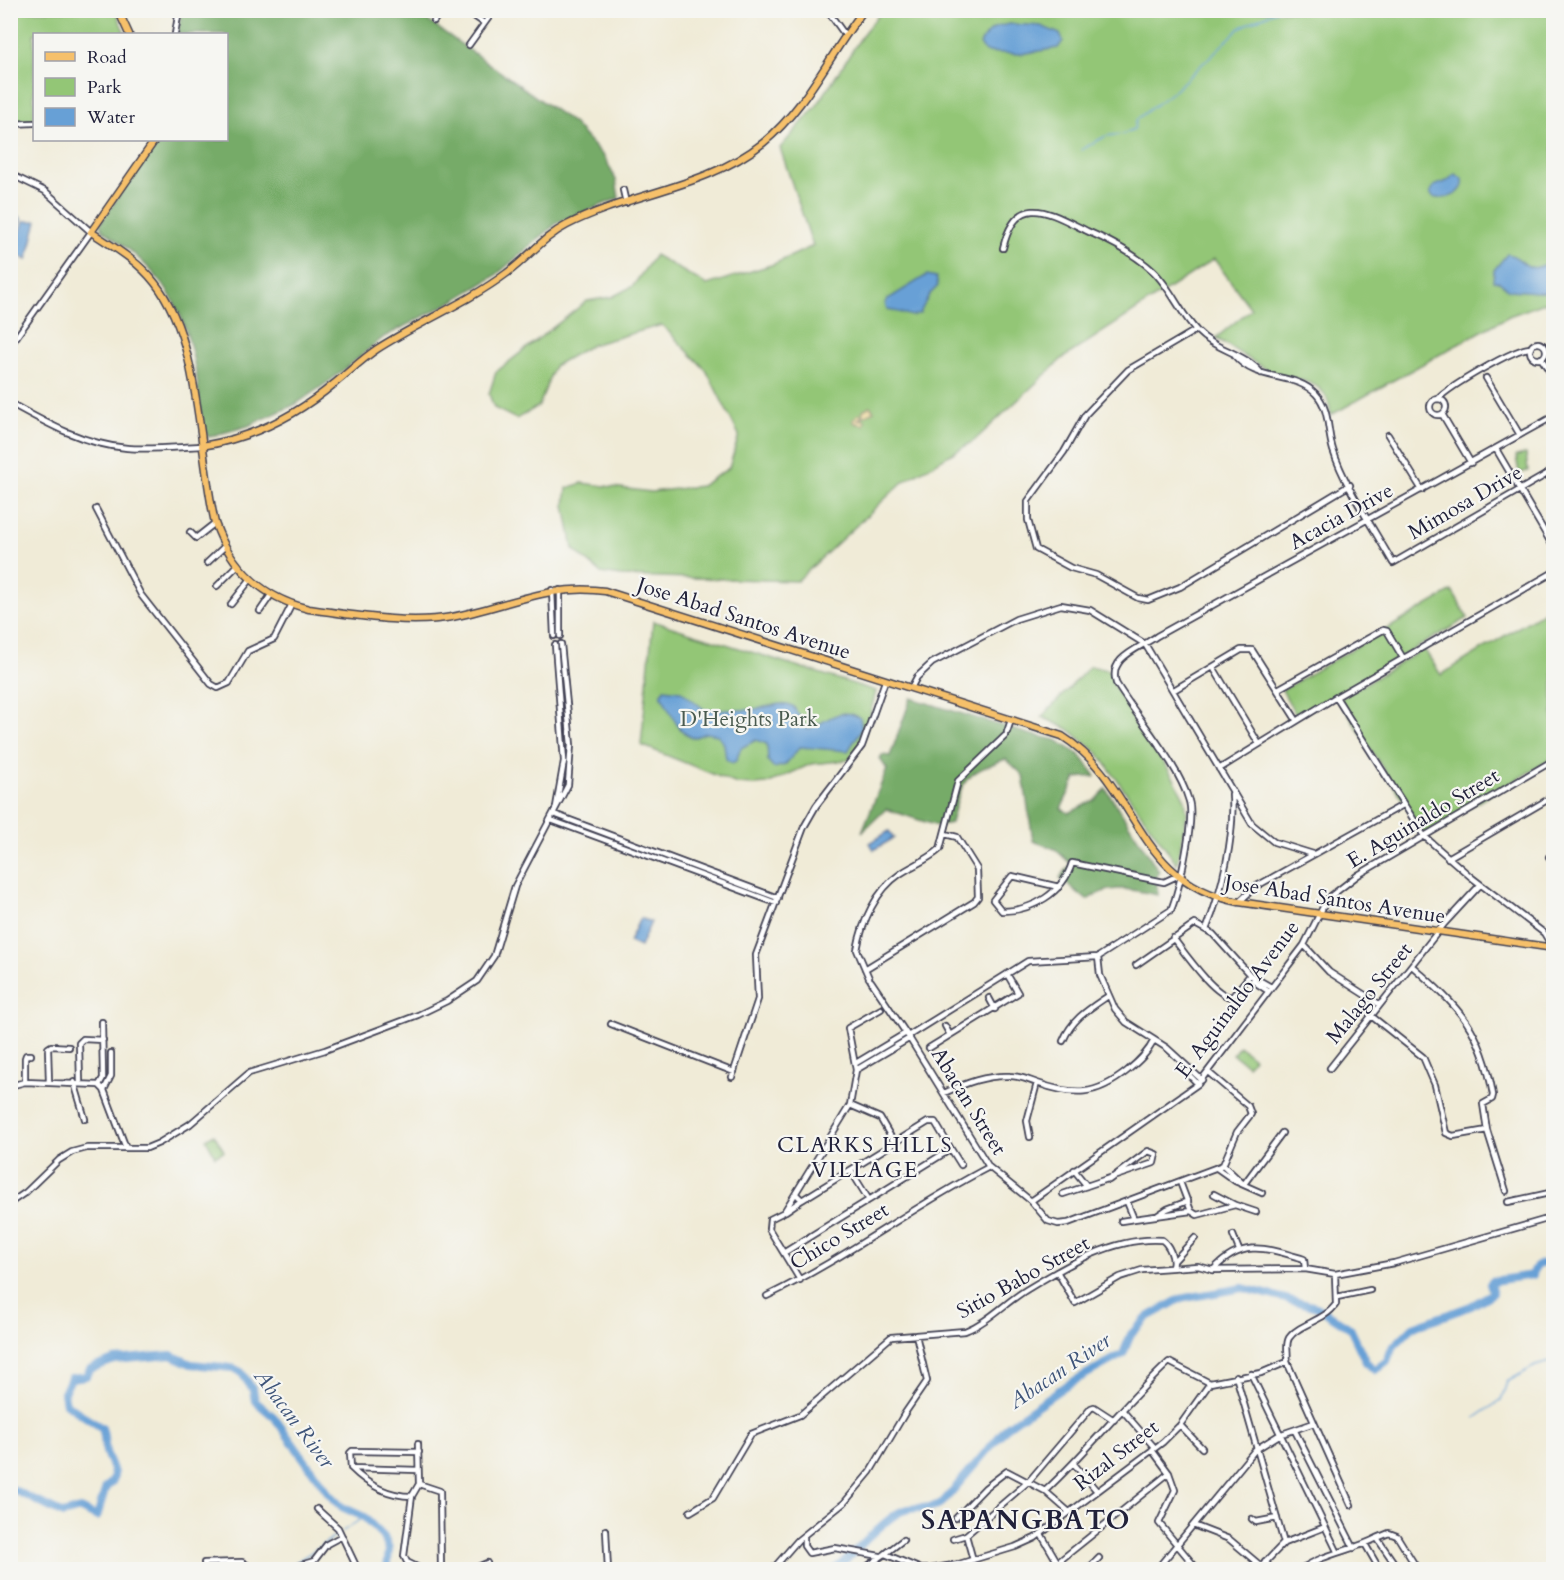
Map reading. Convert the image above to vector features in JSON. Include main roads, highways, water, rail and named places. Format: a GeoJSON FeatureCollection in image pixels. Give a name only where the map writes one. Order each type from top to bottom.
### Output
{"type":"FeatureCollection","features":[{"type":"Feature","properties":{"kind":"main road"},"geometry":{"type":"LineString","coordinates":[[118,10],[129,33]]}},
{"type":"Feature","properties":{"kind":"main road"},"geometry":{"type":"LineString","coordinates":[[202,446],[238,439],[288,416],[321,394],[378,348],[508,273],[554,232],[626,202],[713,172],[754,150],[796,111],[864,10]]}},
{"type":"Feature","properties":{"kind":"main road","name":"Jose Abad Santos Avenue"},"geometry":{"type":"LineString","coordinates":[[154,141],[91,232],[142,268],[155,283],[177,319],[187,351],[215,523],[237,566],[250,580],[271,595],[292,604],[333,612],[438,618],[560,589],[592,589],[621,596],[1062,736],[1093,759],[1155,855],[1178,877],[1219,899],[1554,948]]}},
{"type":"Feature","properties":{"kind":"water"},"geometry":{"type":"Polygon","coordinates":[[[1011,24],[1041,26],[1060,34],[1063,41],[1058,48],[1020,54],[985,52],[980,44],[985,36],[997,27],[1011,24]]]}},
{"type":"Feature","properties":{"kind":"water"},"geometry":{"type":"Polygon","coordinates":[[[1455,174],[1463,179],[1461,189],[1449,197],[1433,197],[1430,193],[1434,186],[1447,181],[1455,174]]]}},
{"type":"Feature","properties":{"kind":"water"},"geometry":{"type":"Polygon","coordinates":[[[10,209],[22,219],[18,225],[17,242],[24,221],[37,221],[27,260],[11,251],[10,209]]]}},
{"type":"Feature","properties":{"kind":"water"},"geometry":{"type":"Polygon","coordinates":[[[1507,254],[1536,268],[1553,260],[1553,293],[1509,290],[1499,282],[1493,281],[1494,270],[1507,254]]]}},
{"type":"Feature","properties":{"kind":"water"},"geometry":{"type":"Polygon","coordinates":[[[927,275],[936,277],[938,286],[929,295],[920,313],[912,316],[887,309],[885,303],[888,299],[927,275]]]}},
{"type":"Feature","properties":{"kind":"water"},"geometry":{"type":"Polygon","coordinates":[[[664,689],[681,691],[705,710],[750,710],[780,704],[793,706],[807,729],[839,714],[852,714],[860,718],[862,729],[848,751],[800,747],[785,765],[774,768],[768,761],[767,744],[756,740],[741,748],[736,761],[732,763],[726,759],[724,744],[718,735],[706,733],[693,738],[682,731],[661,695],[664,689]]]}},
{"type":"Feature","properties":{"kind":"water"},"geometry":{"type":"Polygon","coordinates":[[[889,831],[894,838],[874,850],[870,843],[889,831]]]}},
{"type":"Feature","properties":{"kind":"water"},"geometry":{"type":"Polygon","coordinates":[[[640,918],[651,922],[640,947],[629,942],[640,918]]]}},
{"type":"Feature","properties":{"kind":"waterway"},"geometry":{"type":"LineString","coordinates":[[1081,150],[1106,136],[1123,134],[1134,129],[1137,119],[1175,90],[1241,27],[1277,10]]}},
{"type":"Feature","properties":{"kind":"waterway","name":"Abacan River"},"geometry":{"type":"LineString","coordinates":[[834,1570],[898,1513],[909,1509],[932,1507],[943,1502],[1008,1426],[1065,1386],[1123,1354],[1131,1334],[1148,1317],[1180,1299],[1243,1288],[1317,1307],[1350,1328],[1366,1362],[1375,1370],[1387,1361],[1392,1348],[1413,1327],[1471,1306],[1493,1293],[1490,1284],[1493,1281],[1533,1275],[1535,1268],[1540,1264],[1554,1262]]}},
{"type":"Feature","properties":{"kind":"waterway","name":"Abacan River"},"geometry":{"type":"LineString","coordinates":[[10,1488],[63,1514],[80,1509],[97,1517],[106,1487],[113,1480],[114,1471],[106,1452],[102,1428],[66,1404],[64,1393],[71,1378],[86,1376],[90,1369],[114,1360],[171,1355],[191,1364],[233,1368],[241,1372],[253,1390],[255,1401],[274,1417],[329,1494],[342,1507],[364,1517],[384,1537],[389,1549],[387,1570]]}},
{"type":"Feature","properties":{"kind":"waterway"},"geometry":{"type":"LineString","coordinates":[[1475,1418],[1501,1400],[1507,1382],[1535,1366],[1554,1361]]}},
{"type":"Feature","properties":{"kind":"waterway"},"geometry":{"type":"LineString","coordinates":[[343,1531],[364,1517]]}},
{"type":"Feature","properties":{"kind":"waterway"},"geometry":{"type":"LineString","coordinates":[[265,1570],[292,1565],[339,1534]]}},
{"type":"Feature","properties":{"kind":"district","name":"CLARKS HILLS VILLAGE"},"geometry":{"type":"Point","coordinates":[865,1156]}},
{"type":"Feature","properties":{"kind":"district","name":"SAPANGBATO"},"geometry":{"type":"Point","coordinates":[1026,1520]}},
{"type":"Feature","properties":{"kind":"park label","name":"D'Heights Park"},"geometry":{"type":"Point","coordinates":[749,719]}}]}
